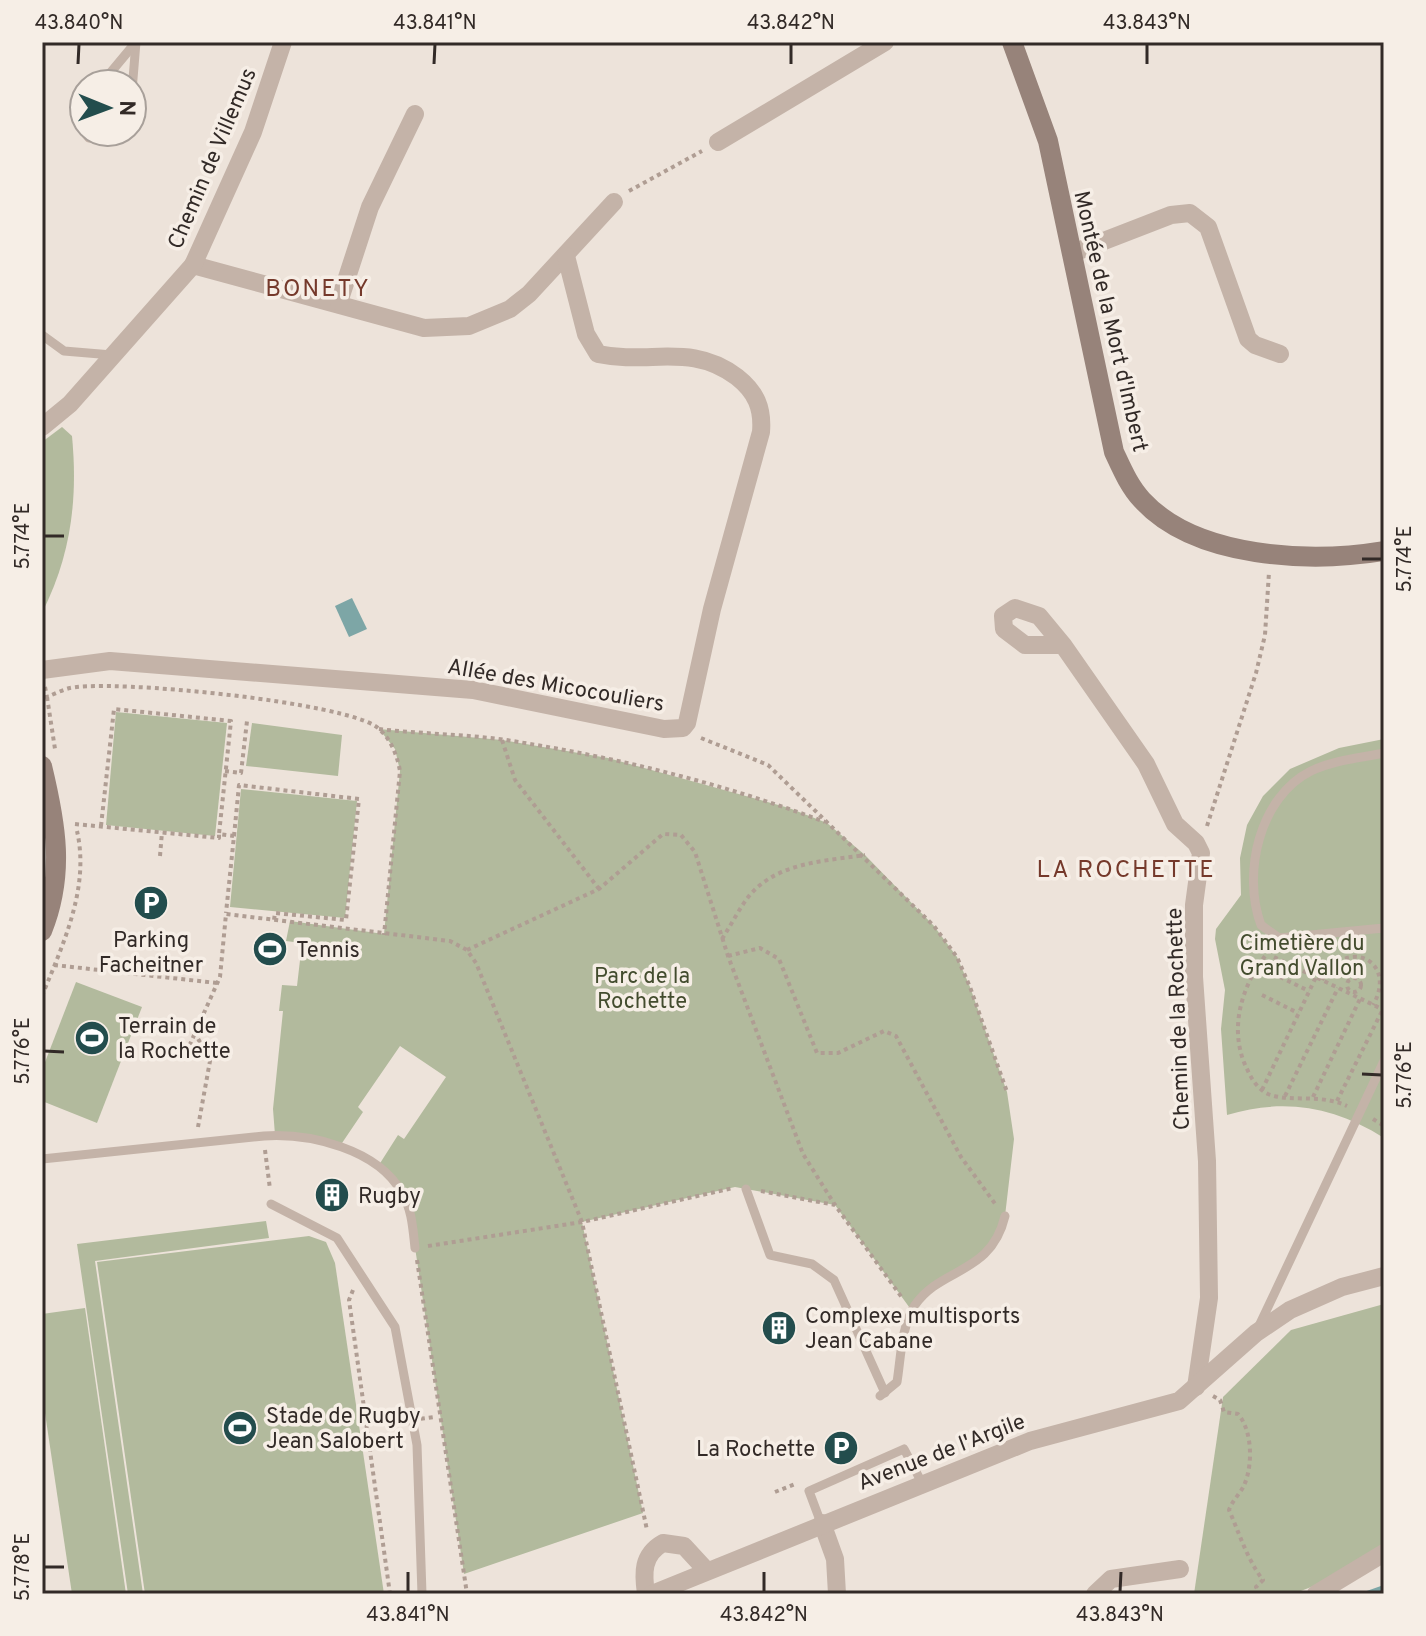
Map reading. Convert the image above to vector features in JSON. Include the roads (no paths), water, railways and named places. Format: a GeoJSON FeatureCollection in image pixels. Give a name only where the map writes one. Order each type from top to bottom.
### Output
{"type":"FeatureCollection","features":[{"type":"Feature","properties":{"kind":"street","name":"Chemin de Villemus"},"geometry":{"type":"LineString","coordinates":[[42,427],[70,404],[193,265],[253,132],[283,42]]}},
{"type":"Feature","properties":{"kind":"street"},"geometry":{"type":"LineString","coordinates":[[718,142],[885,42]]}},
{"type":"Feature","properties":{"kind":"street","name":"Montée de la Mort d'Imbert"},"geometry":{"type":"LineString","coordinates":[[1012,42],[1048,141],[1114,452],[1132,488],[1153,511],[1189,531],[1271,555],[1331,556],[1384,551]]}},
{"type":"Feature","properties":{"kind":"street"},"geometry":{"type":"LineString","coordinates":[[339,302],[370,207],[415,114]]}},
{"type":"Feature","properties":{"kind":"street"},"geometry":{"type":"LineString","coordinates":[[193,265],[339,302],[424,328],[469,326],[510,309],[566,256],[614,202]]}},
{"type":"Feature","properties":{"kind":"street"},"geometry":{"type":"LineString","coordinates":[[1073,253],[1171,215],[1190,213],[1208,227],[1215,242],[1248,339],[1255,345],[1280,354]]}},
{"type":"Feature","properties":{"kind":"street","name":"Allée des Micocouliers"},"geometry":{"type":"LineString","coordinates":[[42,670],[110,661],[430,686],[503,694],[680,730],[687,723],[716,594],[761,432],[760,407],[754,393],[743,382],[707,359],[598,354],[586,334],[566,256]]}},
{"type":"Feature","properties":{"kind":"street","name":"Chemin de la Rochette"},"geometry":{"type":"LineString","coordinates":[[1063,645],[1138,751],[1175,824],[1200,848],[1194,905],[1194,977],[1207,1161],[1209,1298],[1196,1387]]}},
{"type":"Feature","properties":{"kind":"street"},"geometry":{"type":"LineString","coordinates":[[42,766],[55,827],[58,862],[55,890],[42,931]]}},
{"type":"Feature","properties":{"kind":"street","name":"Avenue de l'Argile"},"geometry":{"type":"LineString","coordinates":[[707,1571],[690,1550],[678,1543],[663,1543],[651,1552],[644,1568],[649,1594],[707,1571],[822,1523],[1030,1441],[1173,1403],[1196,1387],[1256,1333],[1316,1296],[1384,1276]]}},
{"type":"Feature","properties":{"kind":"street"},"geometry":{"type":"LineString","coordinates":[[822,1523],[835,1559],[837,1594],[855,1594]]}},
{"type":"Feature","properties":{"kind":"street"},"geometry":{"type":"LineString","coordinates":[[1316,1594],[1384,1553]]}},
{"type":"Feature","properties":{"kind":"street"},"geometry":{"type":"LineString","coordinates":[[1095,1594],[1111,1579],[1180,1569]]}},
{"type":"Feature","properties":{"kind":"lane"},"geometry":{"type":"LineString","coordinates":[[114,68],[136,42],[134,68]]}},
{"type":"Feature","properties":{"kind":"lane"},"geometry":{"type":"LineString","coordinates":[[42,335],[64,351],[113,355]]}},
{"type":"Feature","properties":{"kind":"lane"},"geometry":{"type":"LineString","coordinates":[[1384,753],[1342,761],[1310,772],[1283,794],[1266,820],[1256,859],[1256,906],[1259,922],[1268,934],[1290,940],[1384,928]]}},
{"type":"Feature","properties":{"kind":"lane"},"geometry":{"type":"LineString","coordinates":[[1256,1333],[1384,1061]]}},
{"type":"Feature","properties":{"kind":"lane"},"geometry":{"type":"LineString","coordinates":[[42,1159],[264,1136],[293,1135],[331,1141],[377,1168],[404,1195],[415,1248]]}},
{"type":"Feature","properties":{"kind":"lane"},"geometry":{"type":"LineString","coordinates":[[746,1189],[770,1255],[812,1264],[828,1274],[840,1288],[882,1395],[897,1382],[912,1311],[925,1294],[984,1256],[997,1240],[1005,1216]]}},
{"type":"Feature","properties":{"kind":"lane"},"geometry":{"type":"LineString","coordinates":[[271,1204],[334,1235],[398,1335],[417,1445],[422,1594]]}},
{"type":"Feature","properties":{"kind":"lane"},"geometry":{"type":"LineString","coordinates":[[822,1523],[809,1491],[904,1449],[922,1483]]}},
{"type":"Feature","properties":{"kind":"water"},"geometry":{"type":"Polygon","coordinates":[[[352,598],[367,629],[349,637],[335,606],[352,598]]]}},
{"type":"Feature","properties":{"kind":"waterway"},"geometry":{"type":"LineString","coordinates":[[1367,1594],[1384,1588]]}},
{"type":"Feature","properties":{"kind":"place","name":"Parking Facheitner"},"geometry":{"type":"Point","coordinates":[151,903]}},
{"type":"Feature","properties":{"kind":"place","name":"Tennis"},"geometry":{"type":"Point","coordinates":[270,949]}},
{"type":"Feature","properties":{"kind":"place","name":"Terrain de la Rochette"},"geometry":{"type":"Point","coordinates":[92,1038]}},
{"type":"Feature","properties":{"kind":"place","name":"Rugby"},"geometry":{"type":"Point","coordinates":[332,1195]}},
{"type":"Feature","properties":{"kind":"place","name":"Complexe multisports Jean Cabane"},"geometry":{"type":"Point","coordinates":[779,1328]}},
{"type":"Feature","properties":{"kind":"place","name":"Stade de Rugby Jean Salobert"},"geometry":{"type":"Point","coordinates":[240,1428]}},
{"type":"Feature","properties":{"kind":"place","name":"La Rochette"},"geometry":{"type":"Point","coordinates":[841,1448]}},
{"type":"Feature","properties":{"kind":"district","name":"BONETY"},"geometry":{"type":"Point","coordinates":[318,288]}},
{"type":"Feature","properties":{"kind":"district","name":"LA ROCHETTE"},"geometry":{"type":"Point","coordinates":[1126,869]}},
{"type":"Feature","properties":{"kind":"park label","name":"Cimetière du Grand Vallon"},"geometry":{"type":"Point","coordinates":[1302,954]}},
{"type":"Feature","properties":{"kind":"park label","name":"Parc de la Rochette"},"geometry":{"type":"Point","coordinates":[642,988]}}]}
